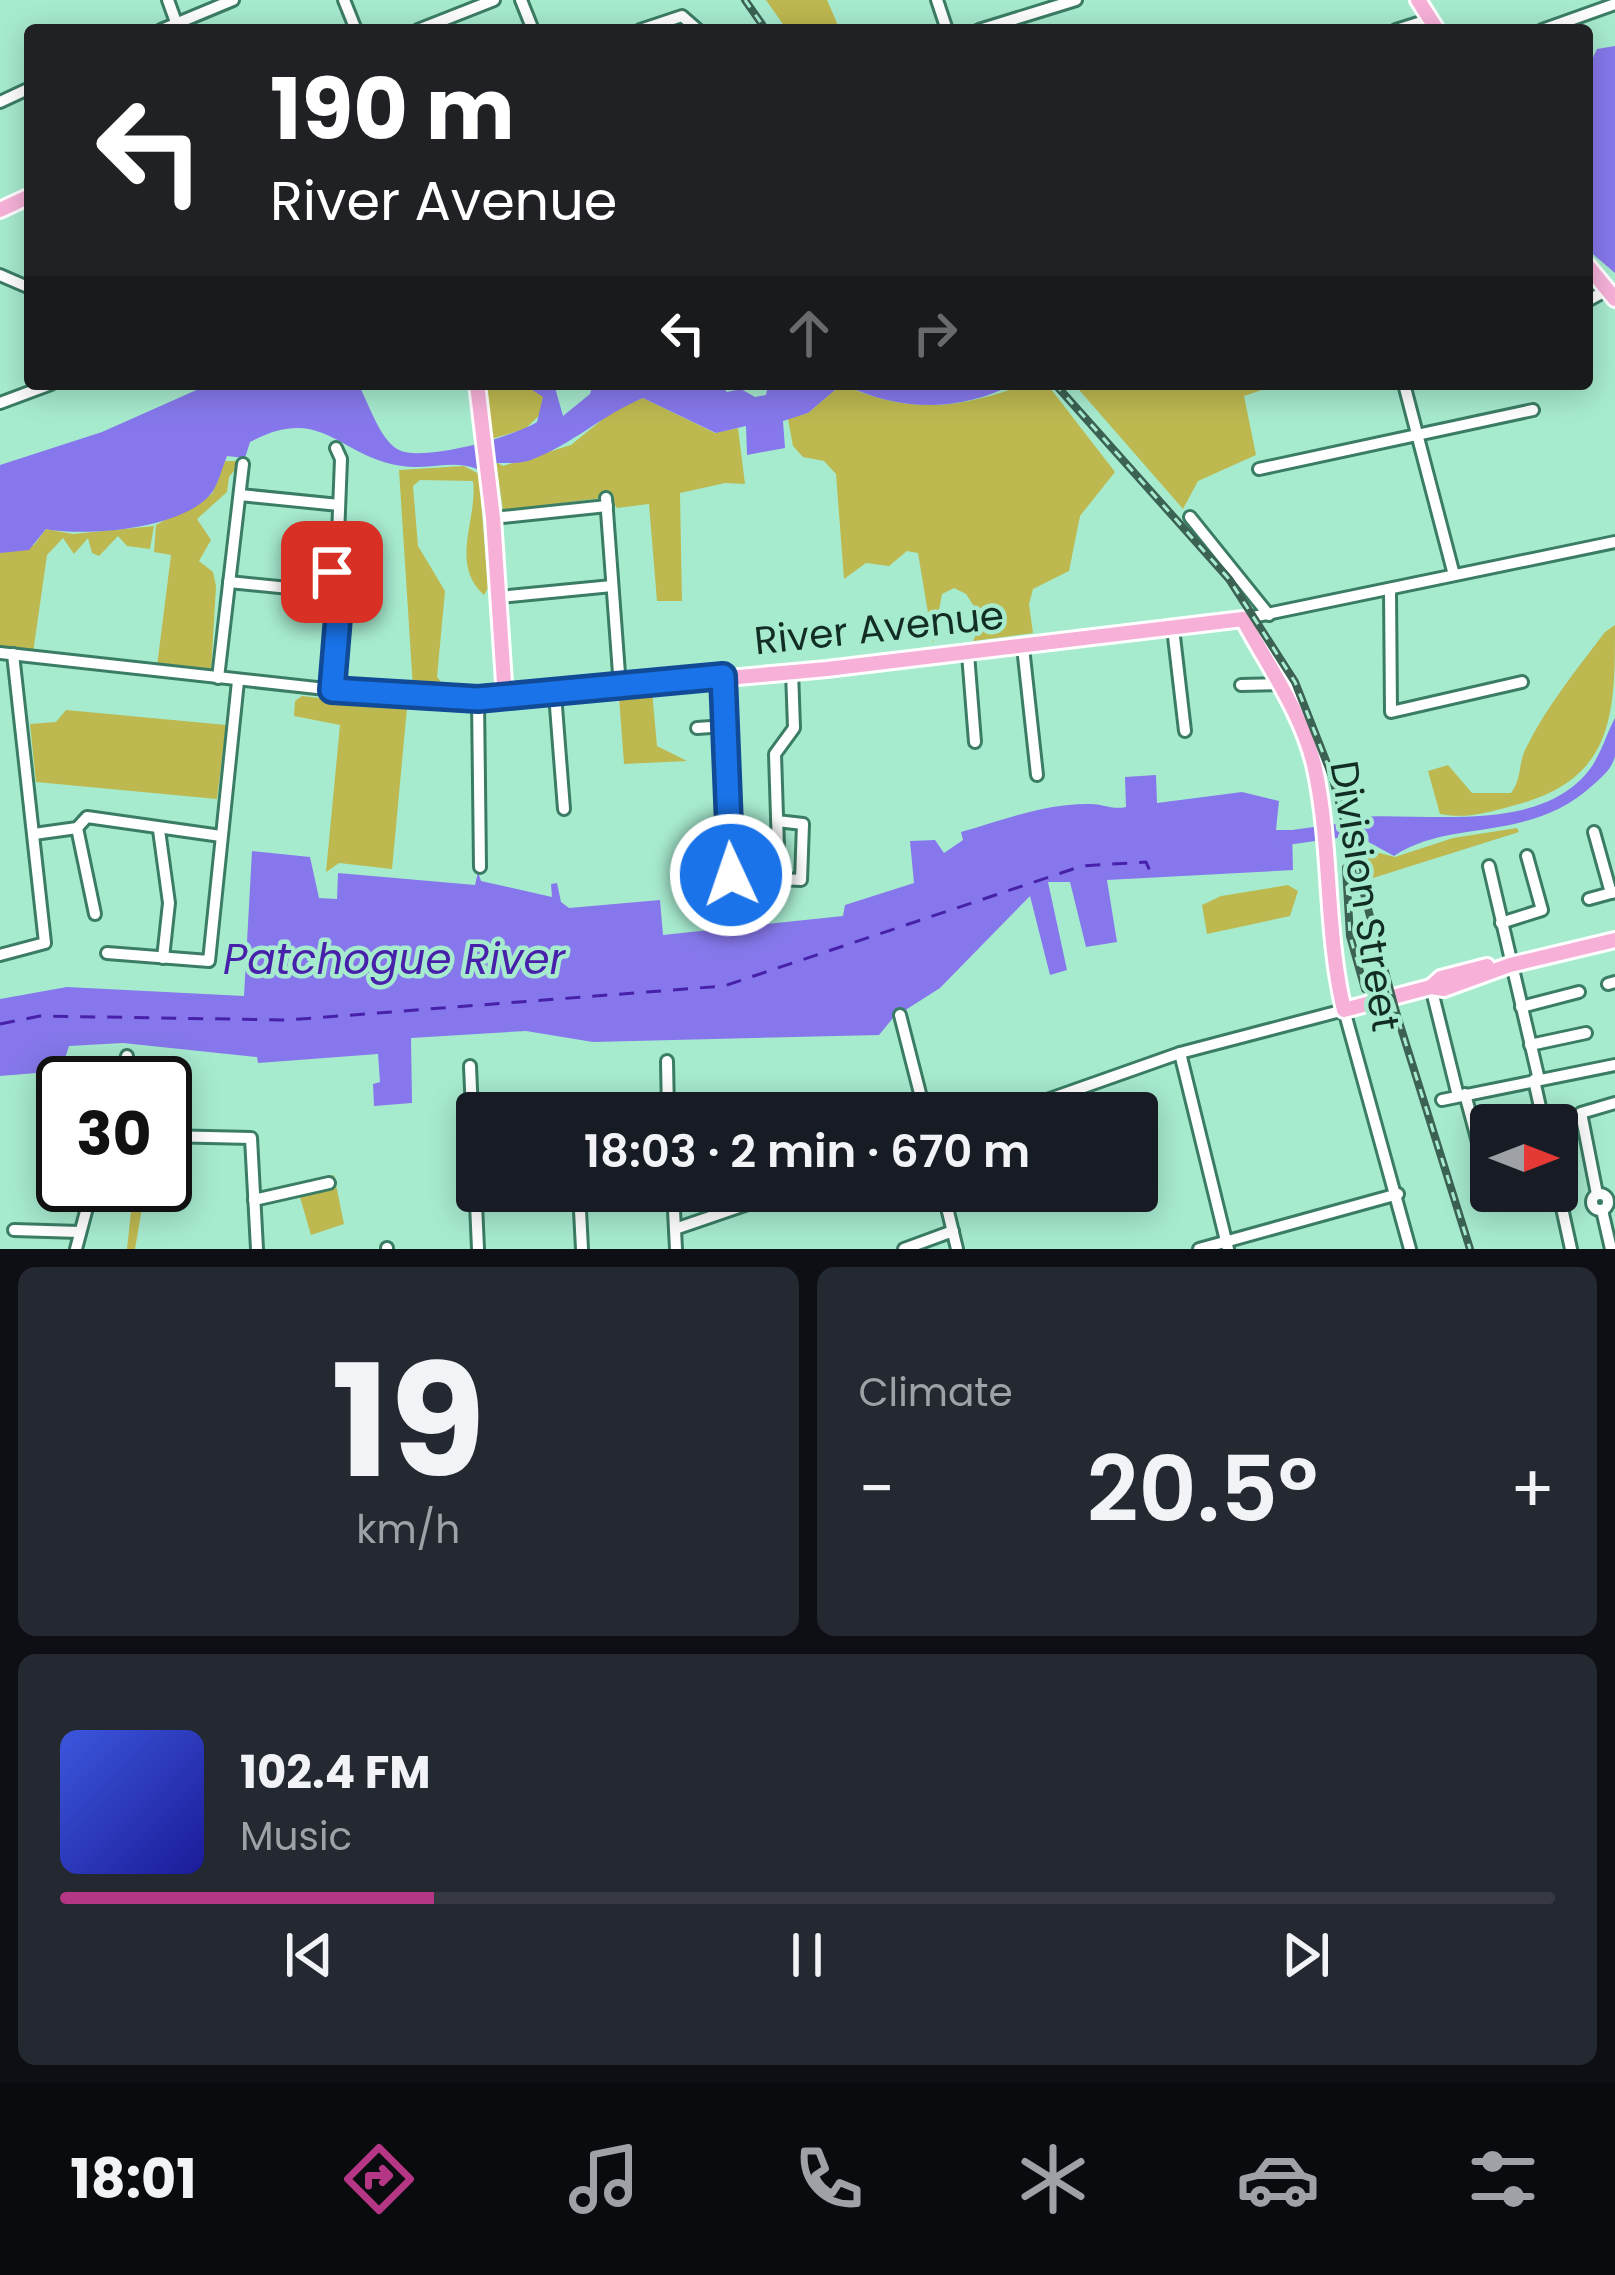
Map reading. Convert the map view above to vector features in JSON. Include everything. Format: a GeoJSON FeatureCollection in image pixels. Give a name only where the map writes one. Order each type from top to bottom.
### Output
{"type":"FeatureCollection","features":[{"type":"Feature","properties":{"kind":"main road"},"geometry":{"type":"LineString","coordinates":[[1418,0],[1434,24]]}},
{"type":"Feature","properties":{"kind":"main road"},"geometry":{"type":"LineString","coordinates":[[478,390],[494,518],[505,698]]}},
{"type":"Feature","properties":{"kind":"main road","name":"River Avenue"},"geometry":{"type":"LineString","coordinates":[[505,698],[968,653],[1243,619]]}},
{"type":"Feature","properties":{"kind":"main road","name":"Division Street"},"geometry":{"type":"LineString","coordinates":[[1243,619],[1281,684],[1316,770],[1333,953],[1344,1010]]}},
{"type":"Feature","properties":{"kind":"main road"},"geometry":{"type":"LineString","coordinates":[[1344,1010],[1431,987],[1444,989],[1510,965],[1615,940]]}},
{"type":"Feature","properties":{"kind":"street"},"geometry":{"type":"LineString","coordinates":[[183,24],[233,0]]}},
{"type":"Feature","properties":{"kind":"street"},"geometry":{"type":"LineString","coordinates":[[433,24],[494,0]]}},
{"type":"Feature","properties":{"kind":"street"},"geometry":{"type":"LineString","coordinates":[[998,24],[1076,0]]}},
{"type":"Feature","properties":{"kind":"street"},"geometry":{"type":"LineString","coordinates":[[1559,24],[1615,4]]}},
{"type":"Feature","properties":{"kind":"street"},"geometry":{"type":"LineString","coordinates":[[654,24],[672,16],[682,16],[691,24]]}},
{"type":"Feature","properties":{"kind":"street"},"geometry":{"type":"LineString","coordinates":[[0,404],[36,390]]}},
{"type":"Feature","properties":{"kind":"street"},"geometry":{"type":"LineString","coordinates":[[1406,390],[1454,575]]}},
{"type":"Feature","properties":{"kind":"street"},"geometry":{"type":"LineString","coordinates":[[1259,469],[1533,410]]}},
{"type":"Feature","properties":{"kind":"street"},"geometry":{"type":"LineString","coordinates":[[332,690],[340,593],[332,572],[341,459],[336,448]]}},
{"type":"Feature","properties":{"kind":"street"},"geometry":{"type":"LineString","coordinates":[[218,678],[243,464]]}},
{"type":"Feature","properties":{"kind":"street"},"geometry":{"type":"LineString","coordinates":[[240,495],[339,505]]}},
{"type":"Feature","properties":{"kind":"street"},"geometry":{"type":"LineString","coordinates":[[494,518],[606,502],[620,687]]}},
{"type":"Feature","properties":{"kind":"street"},"geometry":{"type":"LineString","coordinates":[[1190,518],[1269,615]]}},
{"type":"Feature","properties":{"kind":"street","name":"River Avenue"},"geometry":{"type":"LineString","coordinates":[[1243,619],[1615,542]]}},
{"type":"Feature","properties":{"kind":"street"},"geometry":{"type":"LineString","coordinates":[[229,581],[340,593]]}},
{"type":"Feature","properties":{"kind":"street"},"geometry":{"type":"LineString","coordinates":[[499,597],[612,586]]}},
{"type":"Feature","properties":{"kind":"street"},"geometry":{"type":"LineString","coordinates":[[1390,589],[1391,712],[1522,682]]}},
{"type":"Feature","properties":{"kind":"street"},"geometry":{"type":"LineString","coordinates":[[1173,628],[1185,730]]}},
{"type":"Feature","properties":{"kind":"street"},"geometry":{"type":"LineString","coordinates":[[1023,647],[1036,776]]}},
{"type":"Feature","properties":{"kind":"street"},"geometry":{"type":"LineString","coordinates":[[968,653],[975,742]]}},
{"type":"Feature","properties":{"kind":"street"},"geometry":{"type":"LineString","coordinates":[[0,955],[45,943],[7,654]]}},
{"type":"Feature","properties":{"kind":"street","name":"River Avenue"},"geometry":{"type":"LineString","coordinates":[[7,654],[332,690],[505,698]]}},
{"type":"Feature","properties":{"kind":"street"},"geometry":{"type":"LineString","coordinates":[[778,821],[803,824],[801,880],[779,879],[775,754],[794,728],[792,671]]}},
{"type":"Feature","properties":{"kind":"street"},"geometry":{"type":"LineString","coordinates":[[723,676],[733,915]]}},
{"type":"Feature","properties":{"kind":"street"},"geometry":{"type":"LineString","coordinates":[[107,953],[209,961],[238,681]]}},
{"type":"Feature","properties":{"kind":"street"},"geometry":{"type":"LineString","coordinates":[[1241,685],[1281,684]]}},
{"type":"Feature","properties":{"kind":"street"},"geometry":{"type":"LineString","coordinates":[[555,694],[564,809]]}},
{"type":"Feature","properties":{"kind":"street"},"geometry":{"type":"LineString","coordinates":[[478,699],[481,867]]}},
{"type":"Feature","properties":{"kind":"street"},"geometry":{"type":"LineString","coordinates":[[698,728],[725,727]]}},
{"type":"Feature","properties":{"kind":"street"},"geometry":{"type":"LineString","coordinates":[[34,834],[77,828],[87,817],[221,836]]}},
{"type":"Feature","properties":{"kind":"street"},"geometry":{"type":"LineString","coordinates":[[77,828],[88,859],[95,914]]}},
{"type":"Feature","properties":{"kind":"street"},"geometry":{"type":"LineString","coordinates":[[159,830],[169,903],[163,958]]}},
{"type":"Feature","properties":{"kind":"street"},"geometry":{"type":"LineString","coordinates":[[1589,899],[1613,892],[1594,832]]}},
{"type":"Feature","properties":{"kind":"street"},"geometry":{"type":"LineString","coordinates":[[697,837],[729,835]]}},
{"type":"Feature","properties":{"kind":"street"},"geometry":{"type":"LineString","coordinates":[[1501,923],[1541,910],[1527,856]]}},
{"type":"Feature","properties":{"kind":"street"},"geometry":{"type":"LineString","coordinates":[[1489,866],[1540,1104]]}},
{"type":"Feature","properties":{"kind":"street"},"geometry":{"type":"LineString","coordinates":[[1431,987],[1470,1120]]}},
{"type":"Feature","properties":{"kind":"street"},"geometry":{"type":"LineString","coordinates":[[1521,1007],[1579,992]]}},
{"type":"Feature","properties":{"kind":"street"},"geometry":{"type":"LineString","coordinates":[[1069,1092],[1180,1052],[1344,1010]]}},
{"type":"Feature","properties":{"kind":"street","name":"Division Street"},"geometry":{"type":"LineString","coordinates":[[1344,1010],[1410,1249]]}},
{"type":"Feature","properties":{"kind":"street"},"geometry":{"type":"LineString","coordinates":[[900,1016],[920,1092]]}},
{"type":"Feature","properties":{"kind":"street"},"geometry":{"type":"LineString","coordinates":[[1530,1045],[1586,1033]]}},
{"type":"Feature","properties":{"kind":"street"},"geometry":{"type":"LineString","coordinates":[[1180,1052],[1227,1244]]}},
{"type":"Feature","properties":{"kind":"street"},"geometry":{"type":"LineString","coordinates":[[667,1061],[668,1092]]}},
{"type":"Feature","properties":{"kind":"street"},"geometry":{"type":"LineString","coordinates":[[1442,1100],[1615,1065]]}},
{"type":"Feature","properties":{"kind":"street"},"geometry":{"type":"LineString","coordinates":[[470,1066],[472,1092]]}},
{"type":"Feature","properties":{"kind":"street"},"geometry":{"type":"LineString","coordinates":[[1611,1249],[1581,1113],[1615,1104]]}},
{"type":"Feature","properties":{"kind":"street"},"geometry":{"type":"LineString","coordinates":[[192,1137],[251,1138],[257,1249]]}},
{"type":"Feature","properties":{"kind":"street"},"geometry":{"type":"LineString","coordinates":[[254,1200],[329,1183]]}},
{"type":"Feature","properties":{"kind":"street"},"geometry":{"type":"LineString","coordinates":[[1198,1249],[1398,1194]]}},
{"type":"Feature","properties":{"kind":"street"},"geometry":{"type":"LineString","coordinates":[[76,1249],[86,1212]]}},
{"type":"Feature","properties":{"kind":"street"},"geometry":{"type":"LineString","coordinates":[[477,1212],[478,1249]]}},
{"type":"Feature","properties":{"kind":"street"},"geometry":{"type":"LineString","coordinates":[[580,1212],[582,1249]]}},
{"type":"Feature","properties":{"kind":"street"},"geometry":{"type":"LineString","coordinates":[[674,1212],[676,1249]]}},
{"type":"Feature","properties":{"kind":"street"},"geometry":{"type":"LineString","coordinates":[[675,1229],[725,1212]]}},
{"type":"Feature","properties":{"kind":"street"},"geometry":{"type":"LineString","coordinates":[[948,1212],[957,1249]]}},
{"type":"Feature","properties":{"kind":"street"},"geometry":{"type":"LineString","coordinates":[[1563,1212],[1571,1249]]}},
{"type":"Feature","properties":{"kind":"street"},"geometry":{"type":"LineString","coordinates":[[14,1230],[80,1232]]}},
{"type":"Feature","properties":{"kind":"street"},"geometry":{"type":"LineString","coordinates":[[904,1249],[953,1232]]}},
{"type":"Feature","properties":{"kind":"shaded area"},"geometry":{"type":"Polygon","coordinates":[[[766,0],[827,0],[837,24],[783,24],[766,0]]]}},
{"type":"Feature","properties":{"kind":"shaded area"},"geometry":{"type":"Polygon","coordinates":[[[486,390],[533,390],[543,396],[543,412],[525,429],[491,439],[486,390]]]}},
{"type":"Feature","properties":{"kind":"shaded area"},"geometry":{"type":"Polygon","coordinates":[[[835,390],[858,390],[893,402],[928,405],[1010,390],[1052,390],[1115,472],[1080,516],[1069,571],[1033,589],[1029,604],[1033,633],[973,641],[983,620],[966,594],[954,588],[942,594],[933,643],[918,553],[907,551],[889,566],[866,563],[844,579],[836,474],[824,461],[803,457],[793,446],[788,419],[808,413],[835,390]]]}},
{"type":"Feature","properties":{"kind":"shaded area"},"geometry":{"type":"Polygon","coordinates":[[[1079,390],[1262,390],[1244,396],[1256,455],[1198,481],[1183,509],[1079,390]]]}},
{"type":"Feature","properties":{"kind":"shaded area"},"geometry":{"type":"Polygon","coordinates":[[[643,398],[715,433],[738,428],[745,484],[725,483],[680,493],[682,601],[657,601],[649,504],[617,508],[610,497],[503,510],[496,462],[503,466],[571,445],[614,410],[643,398]]]}},
{"type":"Feature","properties":{"kind":"shaded area"},"geometry":{"type":"Polygon","coordinates":[[[225,461],[242,461],[229,477],[227,492],[197,519],[211,540],[199,561],[213,572],[216,586],[211,672],[157,666],[171,555],[154,552],[156,525],[212,494],[225,461]]]}},
{"type":"Feature","properties":{"kind":"shaded area"},"geometry":{"type":"Polygon","coordinates":[[[464,466],[479,474],[488,588],[484,595],[474,583],[466,555],[473,481],[420,480],[413,486],[418,546],[445,591],[437,677],[446,688],[413,688],[399,470],[464,466]]]}},
{"type":"Feature","properties":{"kind":"shaded area"},"geometry":{"type":"Polygon","coordinates":[[[154,526],[150,549],[127,546],[118,536],[99,556],[92,553],[88,538],[74,554],[63,538],[47,555],[33,653],[0,650],[0,553],[34,545],[46,529],[73,534],[154,526]]]}},
{"type":"Feature","properties":{"kind":"shaded area"},"geometry":{"type":"Polygon","coordinates":[[[1615,625],[1610,715],[1590,761],[1572,779],[1546,794],[1476,814],[1440,814],[1428,771],[1448,765],[1472,793],[1511,793],[1525,750],[1542,719],[1605,632],[1615,625]]]}},
{"type":"Feature","properties":{"kind":"shaded area"},"geometry":{"type":"Polygon","coordinates":[[[652,691],[657,746],[687,761],[624,764],[619,697],[652,691]]]}},
{"type":"Feature","properties":{"kind":"shaded area"},"geometry":{"type":"Polygon","coordinates":[[[302,696],[407,708],[392,869],[339,863],[326,872],[340,725],[294,716],[295,701],[302,696]]]}},
{"type":"Feature","properties":{"kind":"shaded area"},"geometry":{"type":"Polygon","coordinates":[[[66,710],[226,725],[217,799],[36,782],[30,724],[56,722],[66,710]]]}},
{"type":"Feature","properties":{"kind":"shaded area"},"geometry":{"type":"Polygon","coordinates":[[[1517,828],[1519,832],[1373,878],[1358,840],[1372,851],[1395,857],[1453,838],[1517,828]]]}},
{"type":"Feature","properties":{"kind":"shaded area"},"geometry":{"type":"Polygon","coordinates":[[[1288,885],[1298,891],[1290,916],[1207,934],[1202,905],[1221,896],[1288,885]]]}},
{"type":"Feature","properties":{"kind":"shaded area"},"geometry":{"type":"Polygon","coordinates":[[[334,1175],[344,1224],[311,1235],[297,1187],[334,1175]]]}},
{"type":"Feature","properties":{"kind":"shaded area"},"geometry":{"type":"Polygon","coordinates":[[[131,1212],[141,1212],[135,1249],[127,1249],[131,1212]]]}},
{"type":"Feature","properties":{"kind":"water"},"geometry":{"type":"Polygon","coordinates":[[[1615,46],[1615,273],[1593,254],[1593,57],[1597,49],[1615,46]]]}},
{"type":"Feature","properties":{"kind":"water"},"geometry":{"type":"Polygon","coordinates":[[[196,390],[361,390],[392,445],[427,453],[468,446],[537,422],[543,397],[532,390],[556,390],[563,416],[591,390],[743,390],[755,397],[766,395],[767,390],[835,390],[808,413],[783,421],[785,448],[747,455],[746,426],[716,433],[643,398],[531,460],[477,469],[402,466],[380,461],[313,430],[275,431],[250,442],[245,458],[227,456],[213,491],[182,514],[110,531],[46,529],[29,550],[0,553],[0,465],[102,432],[196,390]]]}},
{"type":"Feature","properties":{"kind":"water"},"geometry":{"type":"Polygon","coordinates":[[[856,390],[1000,390],[971,400],[928,405],[856,390]]]}},
{"type":"Feature","properties":{"kind":"water"},"geometry":{"type":"Polygon","coordinates":[[[1615,718],[1615,756],[1609,769],[1568,803],[1543,816],[1440,837],[1394,856],[1352,833],[1351,821],[1358,817],[1481,816],[1542,804],[1569,790],[1590,769],[1615,718]]]}},
{"type":"Feature","properties":{"kind":"water","name":"Patchogue River"},"geometry":{"type":"Polygon","coordinates":[[[1156,775],[1157,803],[1242,792],[1279,801],[1276,830],[1292,830],[1293,870],[1107,880],[1117,942],[1086,947],[1070,882],[1048,882],[1067,970],[1050,975],[1030,896],[940,988],[893,1018],[879,1035],[593,1042],[526,1031],[411,1038],[412,1103],[374,1106],[373,1084],[380,1082],[378,1054],[258,1063],[257,1057],[123,1043],[69,1046],[66,1056],[36,1056],[36,1073],[0,1076],[0,999],[67,987],[244,996],[252,851],[310,857],[319,898],[337,899],[338,873],[475,885],[478,872],[481,881],[552,897],[551,884],[557,883],[561,902],[569,908],[660,900],[663,935],[843,916],[845,905],[914,883],[910,841],[935,840],[944,853],[963,840],[961,832],[1025,813],[1074,804],[1126,807],[1125,777],[1156,775]]]}},
{"type":"Feature","properties":{"kind":"waterway","name":"Patchogue River"},"geometry":{"type":"LineString","coordinates":[[1279,839],[1364,827]]}},
{"type":"Feature","properties":{"kind":"ferry route"},"geometry":{"type":"LineString","coordinates":[[0,1024],[40,1016],[288,1020],[724,986],[1082,866],[1146,862],[1153,878]]}},
{"type":"Feature","properties":{"kind":"railway"},"geometry":{"type":"LineString","coordinates":[[745,0],[762,24]]}},
{"type":"Feature","properties":{"kind":"railway"},"geometry":{"type":"LineString","coordinates":[[1060,390],[1229,579],[1295,682],[1332,776],[1396,1012],[1470,1249]]}},
{"type":"Feature","properties":{"kind":"railway"},"geometry":{"type":"LineString","coordinates":[[1346,868],[1350,936],[1365,989]]}},
{"type":"Feature","properties":{"kind":"route"},"geometry":{"type":"LineString","coordinates":[[332,572],[340,593],[332,690],[416,699],[478,699],[723,676],[731,875]]}}]}
